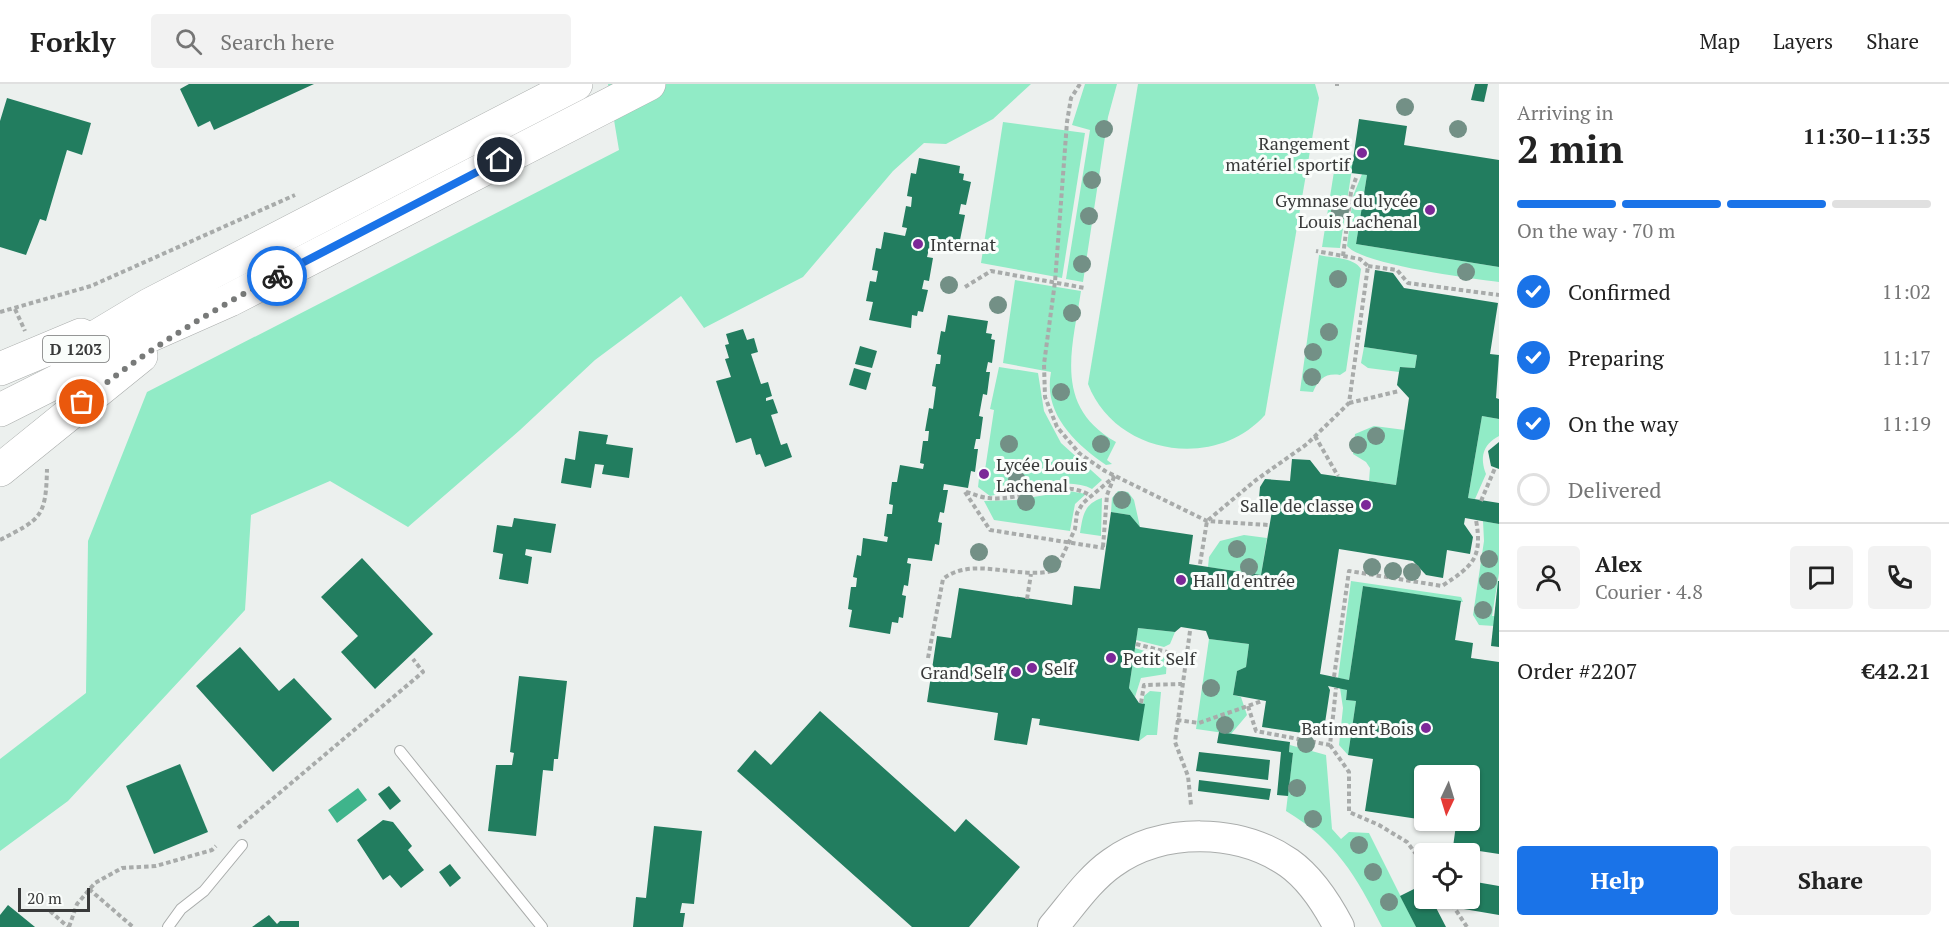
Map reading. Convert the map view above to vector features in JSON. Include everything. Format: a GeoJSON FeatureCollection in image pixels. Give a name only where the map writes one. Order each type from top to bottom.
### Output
{"type":"FeatureCollection","features":[{"type":"Feature","properties":{"kind":"highway","name":"D 1203"},"geometry":{"type":"LineString","coordinates":[[0,387],[62,357],[149,305],[576,84]]}},
{"type":"Feature","properties":{"kind":"highway","name":"D 1203"},"geometry":{"type":"LineString","coordinates":[[0,410],[133,343],[230,300],[649,84]]}},
{"type":"Feature","properties":{"kind":"highway"},"geometry":{"type":"LineString","coordinates":[[0,470],[120,371],[230,300]]}},
{"type":"Feature","properties":{"kind":"highway"},"geometry":{"type":"LineString","coordinates":[[0,369],[149,305]]}},
{"type":"Feature","properties":{"kind":"street"},"geometry":{"type":"LineString","coordinates":[[1053,927],[1094,879],[1112,863],[1155,842],[1191,836],[1227,837],[1262,849],[1289,863],[1308,880],[1339,927]]}},
{"type":"Feature","properties":{"kind":"lane"},"geometry":{"type":"LineString","coordinates":[[400,751],[542,927]]}},
{"type":"Feature","properties":{"kind":"lane"},"geometry":{"type":"LineString","coordinates":[[168,927],[181,909],[204,891],[243,845]]}},
{"type":"Feature","properties":{"kind":"path"},"geometry":{"type":"LineString","coordinates":[[1080,84],[1071,98],[1067,122],[1055,282],[1044,364],[1046,398],[1058,427],[1080,454],[1115,476],[1207,521],[1269,525]]}},
{"type":"Feature","properties":{"kind":"path"},"geometry":{"type":"LineString","coordinates":[[1343,256],[1351,192],[1356,178]]}},
{"type":"Feature","properties":{"kind":"path"},"geometry":{"type":"LineString","coordinates":[[0,312],[91,286],[300,193]]}},
{"type":"Feature","properties":{"kind":"path"},"geometry":{"type":"LineString","coordinates":[[1316,251],[1360,259],[1368,266],[1397,270],[1408,283],[1499,295]]}},
{"type":"Feature","properties":{"kind":"path"},"geometry":{"type":"LineString","coordinates":[[1349,403],[1368,266]]}},
{"type":"Feature","properties":{"kind":"path"},"geometry":{"type":"LineString","coordinates":[[965,287],[991,271],[1085,288]]}},
{"type":"Feature","properties":{"kind":"path"},"geometry":{"type":"LineString","coordinates":[[15,309],[28,340]]}},
{"type":"Feature","properties":{"kind":"path"},"geometry":{"type":"LineString","coordinates":[[1200,564],[1207,521],[1256,480],[1315,436],[1349,403],[1399,391]]}},
{"type":"Feature","properties":{"kind":"path"},"geometry":{"type":"LineString","coordinates":[[1315,436],[1338,476]]}},
{"type":"Feature","properties":{"kind":"path"},"geometry":{"type":"LineString","coordinates":[[0,540],[35,521],[42,512],[47,464]]}},
{"type":"Feature","properties":{"kind":"path"},"geometry":{"type":"LineString","coordinates":[[1481,501],[1495,468]]}},
{"type":"Feature","properties":{"kind":"path"},"geometry":{"type":"LineString","coordinates":[[928,658],[943,579],[953,571],[967,568],[1040,575],[1056,570],[1075,529],[1077,513],[1091,496],[1115,476]]}},
{"type":"Feature","properties":{"kind":"path"},"geometry":{"type":"LineString","coordinates":[[1091,496],[1083,490],[1069,488],[991,499],[965,492],[990,530],[1104,547],[1107,495],[1115,476]]}},
{"type":"Feature","properties":{"kind":"path"},"geometry":{"type":"LineString","coordinates":[[1334,677],[1349,571],[1442,586],[1472,566],[1480,542],[1476,520]]}},
{"type":"Feature","properties":{"kind":"path"},"geometry":{"type":"LineString","coordinates":[[1027,599],[1031,574]]}},
{"type":"Feature","properties":{"kind":"path"},"geometry":{"type":"LineString","coordinates":[[1190,631],[1175,742],[1188,776],[1191,805]]}},
{"type":"Feature","properties":{"kind":"path"},"geometry":{"type":"LineString","coordinates":[[1136,644],[1186,657]]}},
{"type":"Feature","properties":{"kind":"path"},"geometry":{"type":"LineString","coordinates":[[230,835],[423,672],[413,659]]}},
{"type":"Feature","properties":{"kind":"path"},"geometry":{"type":"LineString","coordinates":[[1141,703],[1143,685],[1182,684]]}},
{"type":"Feature","properties":{"kind":"path"},"geometry":{"type":"LineString","coordinates":[[1336,688],[1330,745],[1349,772],[1349,812],[1379,825],[1407,842],[1414,851]]}},
{"type":"Feature","properties":{"kind":"path"},"geometry":{"type":"LineString","coordinates":[[1177,720],[1199,723],[1262,701]]}},
{"type":"Feature","properties":{"kind":"path"},"geometry":{"type":"LineString","coordinates":[[1248,706],[1256,731],[1330,745]]}},
{"type":"Feature","properties":{"kind":"path"},"geometry":{"type":"LineString","coordinates":[[50,911],[68,927],[77,904],[95,883],[122,868],[156,866],[212,850],[221,842]]}},
{"type":"Feature","properties":{"kind":"path"},"geometry":{"type":"LineString","coordinates":[[89,890],[133,927]]}},
{"type":"Feature","properties":{"kind":"path"},"geometry":{"type":"LineString","coordinates":[[1455,909],[1467,927]]}},
{"type":"Feature","properties":{"kind":"shaded area"},"geometry":{"type":"Polygon","coordinates":[[[608,84],[1031,84],[993,119],[946,144],[924,143],[893,171],[803,277],[704,328],[681,296],[595,360],[520,430],[408,527],[330,481],[251,515],[245,610],[68,801],[0,851],[0,759],[86,693],[88,541],[147,392],[619,150],[608,84]]]}},
{"type":"Feature","properties":{"kind":"shaded area"},"geometry":{"type":"Polygon","coordinates":[[[1085,84],[1117,84],[1108,117],[1083,282],[1066,279],[1090,130],[1072,125],[1085,84]]]}},
{"type":"Feature","properties":{"kind":"shaded area"},"geometry":{"type":"Polygon","coordinates":[[[1138,84],[1315,84],[1319,98],[1265,415],[1244,433],[1220,444],[1194,449],[1168,447],[1143,440],[1120,427],[1101,408],[1088,384],[1138,84]]]}},
{"type":"Feature","properties":{"kind":"shaded area"},"geometry":{"type":"Polygon","coordinates":[[[1003,122],[1085,133],[1062,278],[981,263],[1003,122]]]}},
{"type":"Feature","properties":{"kind":"shaded area"},"geometry":{"type":"Polygon","coordinates":[[[1336,159],[1353,162],[1340,248],[1322,247],[1336,159]]]}},
{"type":"Feature","properties":{"kind":"shaded area"},"geometry":{"type":"Polygon","coordinates":[[[1362,174],[1367,175],[1356,244],[1499,267],[1499,282],[1395,265],[1357,253],[1347,246],[1353,196],[1362,174]]]}},
{"type":"Feature","properties":{"kind":"shaded area"},"geometry":{"type":"Polygon","coordinates":[[[1319,255],[1348,260],[1361,269],[1346,371],[1340,375],[1323,378],[1313,392],[1300,391],[1319,255]]]}},
{"type":"Feature","properties":{"kind":"shaded area"},"geometry":{"type":"Polygon","coordinates":[[[1015,280],[1081,291],[1072,355],[1075,394],[1083,412],[1096,428],[1116,442],[1107,460],[1112,464],[1106,465],[1094,456],[1064,426],[1052,401],[1051,372],[1003,363],[1015,280]]]}},
{"type":"Feature","properties":{"kind":"shaded area"},"geometry":{"type":"Polygon","coordinates":[[[1364,347],[1417,355],[1415,368],[1400,367],[1399,372],[1368,368],[1361,363],[1364,347]]]}},
{"type":"Feature","properties":{"kind":"shaded area"},"geometry":{"type":"Polygon","coordinates":[[[999,367],[1038,373],[1044,411],[1061,443],[1102,480],[1092,489],[1082,485],[1057,484],[990,496],[978,487],[980,470],[985,470],[994,410],[990,409],[999,367]]]}},
{"type":"Feature","properties":{"kind":"shaded area"},"geometry":{"type":"Polygon","coordinates":[[[1482,416],[1499,419],[1499,436],[1489,443],[1484,452],[1483,463],[1486,474],[1475,499],[1468,498],[1482,416]]]}},
{"type":"Feature","properties":{"kind":"shaded area"},"geometry":{"type":"Polygon","coordinates":[[[1374,426],[1405,430],[1396,485],[1369,481],[1370,468],[1366,462],[1353,454],[1355,434],[1374,426]]]}},
{"type":"Feature","properties":{"kind":"shaded area"},"geometry":{"type":"Polygon","coordinates":[[[1069,491],[1086,494],[1075,504],[1070,531],[994,520],[984,501],[1016,500],[1069,491]]]}},
{"type":"Feature","properties":{"kind":"shaded area"},"geometry":{"type":"Polygon","coordinates":[[[1118,491],[1128,492],[1134,500],[1140,527],[1130,515],[1111,512],[1112,498],[1118,491]]]}},
{"type":"Feature","properties":{"kind":"shaded area"},"geometry":{"type":"Polygon","coordinates":[[[1102,498],[1101,536],[1080,533],[1085,511],[1091,503],[1102,498]]]}},
{"type":"Feature","properties":{"kind":"shaded area"},"geometry":{"type":"Polygon","coordinates":[[[1483,521],[1499,524],[1499,573],[1492,616],[1495,616],[1494,626],[1479,625],[1473,615],[1484,541],[1483,521]]]}},
{"type":"Feature","properties":{"kind":"shaded area"},"geometry":{"type":"Polygon","coordinates":[[[1244,535],[1267,538],[1261,575],[1208,567],[1209,557],[1220,541],[1244,535]]]}},
{"type":"Feature","properties":{"kind":"shaded area"},"geometry":{"type":"Polygon","coordinates":[[[1351,581],[1461,597],[1463,602],[1363,586],[1349,680],[1338,678],[1351,581]]]}},
{"type":"Feature","properties":{"kind":"shaded area"},"geometry":{"type":"Polygon","coordinates":[[[1138,628],[1175,632],[1170,644],[1164,647],[1136,640],[1138,628]]]}},
{"type":"Feature","properties":{"kind":"shaded area"},"geometry":{"type":"Polygon","coordinates":[[[1209,639],[1249,644],[1246,667],[1237,671],[1233,695],[1241,697],[1247,715],[1231,734],[1196,729],[1209,639]]]}},
{"type":"Feature","properties":{"kind":"shaded area"},"geometry":{"type":"Polygon","coordinates":[[[1135,648],[1167,658],[1166,674],[1141,678],[1135,697],[1129,688],[1135,648]]]}},
{"type":"Feature","properties":{"kind":"shaded area"},"geometry":{"type":"Polygon","coordinates":[[[1340,688],[1347,690],[1346,700],[1356,701],[1348,755],[1339,745],[1343,708],[1340,688]]]}},
{"type":"Feature","properties":{"kind":"shaded area"},"geometry":{"type":"Polygon","coordinates":[[[1150,691],[1161,692],[1157,735],[1147,735],[1139,741],[1144,696],[1150,691]]]}},
{"type":"Feature","properties":{"kind":"shaded area"},"geometry":{"type":"Polygon","coordinates":[[[1290,745],[1326,755],[1332,829],[1341,839],[1349,832],[1369,833],[1416,927],[1382,927],[1343,861],[1318,835],[1286,811],[1293,753],[1289,752],[1290,745]]]}},
{"type":"Feature","properties":{"kind":"shaded area"},"geometry":{"type":"Polygon","coordinates":[[[358,788],[367,800],[337,823],[328,810],[358,788]]]}},
{"type":"Feature","properties":{"kind":"building"},"geometry":{"type":"Polygon","coordinates":[[[189,84],[314,84],[214,130],[210,121],[198,127],[180,89],[189,84]]]}},
{"type":"Feature","properties":{"kind":"building"},"geometry":{"type":"Polygon","coordinates":[[[1475,84],[1488,84],[1484,102],[1471,100],[1475,84]]]}},
{"type":"Feature","properties":{"kind":"building"},"geometry":{"type":"Polygon","coordinates":[[[7,98],[91,123],[82,155],[67,150],[46,221],[40,219],[26,255],[0,247],[0,121],[7,98]]]}},
{"type":"Feature","properties":{"kind":"building","name":"Gymnase du lycée Louis Lachenal"},"geometry":{"type":"Polygon","coordinates":[[[1359,119],[1407,126],[1404,145],[1499,160],[1499,267],[1356,244],[1367,175],[1351,173],[1359,119]]]}},
{"type":"Feature","properties":{"kind":"building","name":"Internat"},"geometry":{"type":"Polygon","coordinates":[[[919,158],[960,166],[959,173],[964,174],[963,180],[971,182],[966,205],[961,204],[959,214],[965,215],[960,240],[956,239],[953,253],[929,249],[927,257],[933,258],[929,281],[924,280],[922,289],[928,290],[923,312],[918,311],[917,316],[912,315],[911,328],[869,320],[873,302],[866,301],[870,281],[876,282],[878,271],[872,270],[876,248],[881,249],[884,232],[905,236],[907,228],[902,227],[906,206],[911,207],[912,197],[907,196],[911,173],[916,174],[919,158]]]}},
{"type":"Feature","properties":{"kind":"building"},"geometry":{"type":"Polygon","coordinates":[[[1375,270],[1393,273],[1404,288],[1498,303],[1490,354],[1499,355],[1496,398],[1499,399],[1499,419],[1482,416],[1468,498],[1499,503],[1499,524],[1465,518],[1464,524],[1473,537],[1470,554],[1447,550],[1443,578],[1426,575],[1413,561],[1339,549],[1320,674],[1349,680],[1363,586],[1461,601],[1455,640],[1473,643],[1471,658],[1499,662],[1499,854],[1480,851],[1480,843],[1454,843],[1455,831],[1480,831],[1480,765],[1414,765],[1414,818],[1365,811],[1373,759],[1348,755],[1356,701],[1346,700],[1347,690],[1328,686],[1330,690],[1323,736],[1262,727],[1266,701],[1233,695],[1237,671],[1246,667],[1249,644],[1209,639],[1206,631],[1181,627],[1175,632],[1138,628],[1129,688],[1139,703],[1145,704],[1139,741],[1039,725],[1040,719],[1032,718],[1027,745],[994,740],[998,713],[927,702],[937,636],[951,638],[959,588],[1072,605],[1074,586],[1100,589],[1111,512],[1130,515],[1140,527],[1193,535],[1189,564],[1261,575],[1272,511],[1259,498],[1260,487],[1265,479],[1290,481],[1292,459],[1310,460],[1321,474],[1396,485],[1409,398],[1397,385],[1399,372],[1400,367],[1415,368],[1417,355],[1364,347],[1375,270]]]}},
{"type":"Feature","properties":{"kind":"building"},"geometry":{"type":"Polygon","coordinates":[[[948,315],[988,321],[986,333],[992,334],[991,339],[995,340],[992,363],[988,362],[986,372],[990,372],[987,395],[983,394],[979,416],[983,417],[980,439],[976,439],[974,449],[978,449],[975,472],[971,471],[968,488],[944,484],[943,490],[948,490],[944,513],[940,512],[938,522],[942,523],[939,545],[935,544],[932,561],[908,558],[907,563],[911,564],[908,586],[904,585],[902,595],[906,596],[903,618],[899,617],[898,623],[892,622],[890,634],[849,627],[852,610],[848,609],[851,587],[856,587],[857,578],[853,577],[857,555],[861,556],[863,538],[887,542],[888,537],[884,536],[887,514],[892,514],[893,505],[889,504],[892,482],[897,482],[900,465],[923,469],[924,464],[920,463],[923,441],[928,441],[929,431],[925,431],[929,408],[933,409],[936,387],[932,386],[936,364],[940,364],[941,355],[937,354],[941,331],[945,332],[948,315]]]}},
{"type":"Feature","properties":{"kind":"building"},"geometry":{"type":"Polygon","coordinates":[[[743,329],[747,340],[754,338],[758,352],[751,354],[761,384],[768,382],[772,396],[766,398],[766,401],[773,399],[778,413],[771,415],[781,445],[787,443],[792,457],[765,467],[760,454],[756,455],[751,438],[736,443],[716,381],[731,377],[725,359],[729,358],[725,345],[729,344],[726,334],[743,329]]]}},
{"type":"Feature","properties":{"kind":"building"},"geometry":{"type":"Polygon","coordinates":[[[860,346],[877,351],[872,368],[855,364],[860,346]]]}},
{"type":"Feature","properties":{"kind":"building"},"geometry":{"type":"Polygon","coordinates":[[[854,368],[871,373],[866,390],[849,385],[854,368]]]}},
{"type":"Feature","properties":{"kind":"building"},"geometry":{"type":"Polygon","coordinates":[[[579,431],[608,435],[606,444],[633,448],[629,478],[602,474],[604,465],[595,464],[591,488],[561,483],[565,458],[575,460],[579,431]]]}},
{"type":"Feature","properties":{"kind":"building"},"geometry":{"type":"Polygon","coordinates":[[[1499,442],[1499,469],[1491,466],[1488,451],[1499,442]]]}},
{"type":"Feature","properties":{"kind":"building"},"geometry":{"type":"Polygon","coordinates":[[[514,518],[556,524],[551,553],[526,549],[525,555],[532,557],[528,584],[499,579],[503,554],[493,552],[497,525],[512,527],[514,518]]]}},
{"type":"Feature","properties":{"kind":"building"},"geometry":{"type":"Polygon","coordinates":[[[362,558],[433,634],[375,689],[341,652],[358,636],[321,597],[362,558]]]}},
{"type":"Feature","properties":{"kind":"building"},"geometry":{"type":"Polygon","coordinates":[[[1499,581],[1499,647],[1491,646],[1499,581]]]}},
{"type":"Feature","properties":{"kind":"building"},"geometry":{"type":"Polygon","coordinates":[[[240,647],[279,691],[294,678],[332,719],[273,772],[196,686],[240,647]]]}},
{"type":"Feature","properties":{"kind":"building"},"geometry":{"type":"Polygon","coordinates":[[[519,676],[567,681],[558,759],[554,759],[553,771],[543,770],[536,836],[488,831],[496,765],[512,765],[514,753],[510,752],[519,676]]]}},
{"type":"Feature","properties":{"kind":"building"},"geometry":{"type":"Polygon","coordinates":[[[820,711],[955,832],[966,819],[1020,867],[969,927],[912,927],[737,771],[755,750],[771,765],[820,711]]]}},
{"type":"Feature","properties":{"kind":"building"},"geometry":{"type":"Polygon","coordinates":[[[1219,732],[1290,742],[1289,752],[1293,753],[1288,796],[1277,795],[1281,752],[1217,743],[1219,732]]]}},
{"type":"Feature","properties":{"kind":"building"},"geometry":{"type":"Polygon","coordinates":[[[1199,752],[1270,760],[1268,780],[1196,771],[1199,752]]]}},
{"type":"Feature","properties":{"kind":"building"},"geometry":{"type":"Polygon","coordinates":[[[180,764],[208,832],[154,854],[126,786],[180,764]]]}},
{"type":"Feature","properties":{"kind":"building"},"geometry":{"type":"Polygon","coordinates":[[[1199,780],[1271,789],[1269,800],[1198,791],[1199,780]]]}},
{"type":"Feature","properties":{"kind":"building"},"geometry":{"type":"Polygon","coordinates":[[[389,786],[401,801],[390,810],[378,794],[389,786]]]}},
{"type":"Feature","properties":{"kind":"building"},"geometry":{"type":"Polygon","coordinates":[[[383,820],[393,822],[412,846],[408,850],[424,870],[401,888],[390,875],[383,880],[357,840],[383,820]]]}},
{"type":"Feature","properties":{"kind":"building"},"geometry":{"type":"Polygon","coordinates":[[[654,826],[702,831],[694,904],[682,903],[680,913],[685,913],[683,927],[633,927],[636,897],[646,898],[654,826]]]}},
{"type":"Feature","properties":{"kind":"building"},"geometry":{"type":"Polygon","coordinates":[[[450,864],[461,878],[450,887],[439,872],[450,864]]]}},
{"type":"Feature","properties":{"kind":"building"},"geometry":{"type":"Polygon","coordinates":[[[1480,883],[1499,886],[1499,915],[1464,909],[1480,909],[1480,883]]]}},
{"type":"Feature","properties":{"kind":"building"},"geometry":{"type":"Polygon","coordinates":[[[1414,889],[1414,909],[1437,909],[1446,927],[1416,927],[1400,896],[1414,889]]]}},
{"type":"Feature","properties":{"kind":"building"},"geometry":{"type":"Polygon","coordinates":[[[8,905],[35,927],[0,927],[0,915],[8,905]]]}},
{"type":"Feature","properties":{"kind":"building"},"geometry":{"type":"Polygon","coordinates":[[[269,915],[277,924],[280,921],[299,921],[299,927],[252,927],[269,915]]]}},
{"type":"Feature","properties":{"kind":"way so far"},"geometry":{"type":"LineString","coordinates":[[82,402],[139,357],[230,300],[277,276]]}},
{"type":"Feature","properties":{"kind":"place","name":"Rangement matériel sportif"},"geometry":{"type":"Point","coordinates":[1362,153]}},
{"type":"Feature","properties":{"kind":"place","name":"Gymnase du lycée Louis Lachenal"},"geometry":{"type":"Point","coordinates":[1430,210]}},
{"type":"Feature","properties":{"kind":"place","name":"Internat"},"geometry":{"type":"Point","coordinates":[918,244]}},
{"type":"Feature","properties":{"kind":"place","name":"Lycée Louis Lachenal"},"geometry":{"type":"Point","coordinates":[984,474]}},
{"type":"Feature","properties":{"kind":"place","name":"Salle de classe"},"geometry":{"type":"Point","coordinates":[1366,505]}},
{"type":"Feature","properties":{"kind":"place","name":"Hall d'entrée"},"geometry":{"type":"Point","coordinates":[1181,580]}},
{"type":"Feature","properties":{"kind":"place","name":"Petit Self"},"geometry":{"type":"Point","coordinates":[1111,658]}},
{"type":"Feature","properties":{"kind":"place","name":"Self"},"geometry":{"type":"Point","coordinates":[1032,668]}},
{"type":"Feature","properties":{"kind":"place","name":"Grand Self"},"geometry":{"type":"Point","coordinates":[1016,672]}},
{"type":"Feature","properties":{"kind":"place","name":"Batiment Bois"},"geometry":{"type":"Point","coordinates":[1426,728]}},
{"type":"Feature","properties":{"kind":"route"},"geometry":{"type":"LineString","coordinates":[[277,276],[500,160]]}}]}
